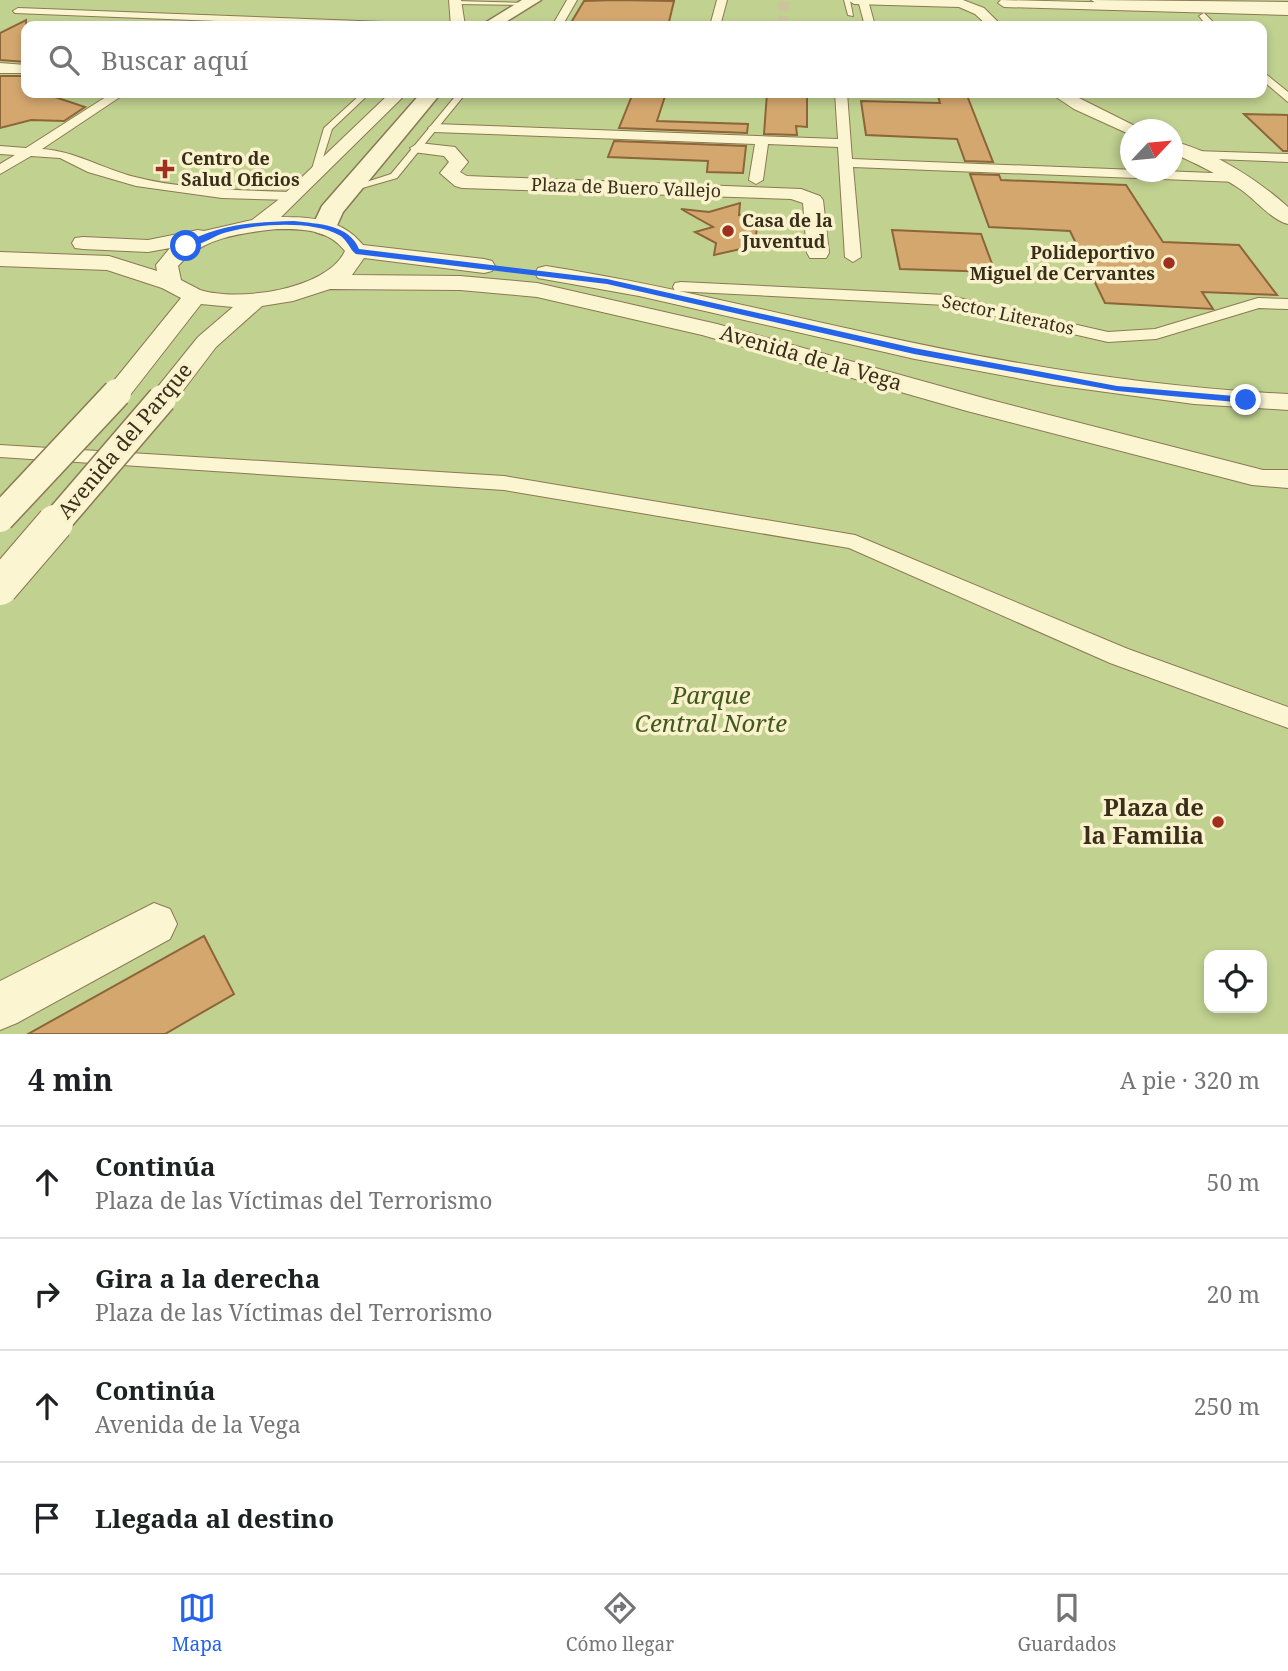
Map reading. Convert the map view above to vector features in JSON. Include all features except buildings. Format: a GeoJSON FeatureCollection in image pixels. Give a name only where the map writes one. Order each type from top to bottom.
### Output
{"type":"FeatureCollection","features":[{"type":"Feature","properties":{"kind":"street"},"geometry":{"type":"LineString","coordinates":[[42,0],[14,12],[285,21]]}},
{"type":"Feature","properties":{"kind":"street"},"geometry":{"type":"LineString","coordinates":[[560,21],[572,0]]}},
{"type":"Feature","properties":{"kind":"street"},"geometry":{"type":"LineString","coordinates":[[716,21],[722,0]]}},
{"type":"Feature","properties":{"kind":"street"},"geometry":{"type":"LineString","coordinates":[[854,0],[1288,11]]}},
{"type":"Feature","properties":{"kind":"street"},"geometry":{"type":"LineString","coordinates":[[863,0],[869,21]]}},
{"type":"Feature","properties":{"kind":"street"},"geometry":{"type":"LineString","coordinates":[[1096,0],[1288,5]]}},
{"type":"Feature","properties":{"kind":"street"},"geometry":{"type":"LineString","coordinates":[[456,1],[458,21]]}},
{"type":"Feature","properties":{"kind":"street"},"geometry":{"type":"LineString","coordinates":[[955,1],[976,8],[992,21]]}},
{"type":"Feature","properties":{"kind":"street"},"geometry":{"type":"LineString","coordinates":[[497,21],[530,2]]}},
{"type":"Feature","properties":{"kind":"street"},"geometry":{"type":"LineString","coordinates":[[994,21],[1005,2]]}},
{"type":"Feature","properties":{"kind":"street"},"geometry":{"type":"LineString","coordinates":[[207,17],[225,6]]}},
{"type":"Feature","properties":{"kind":"street"},"geometry":{"type":"LineString","coordinates":[[1204,16],[1208,21]]}},
{"type":"Feature","properties":{"kind":"street"},"geometry":{"type":"LineString","coordinates":[[0,68],[21,69]]}},
{"type":"Feature","properties":{"kind":"street"},"geometry":{"type":"LineString","coordinates":[[1267,79],[1288,98]]}},
{"type":"Feature","properties":{"kind":"street"},"geometry":{"type":"LineString","coordinates":[[0,170],[112,98]]}},
{"type":"Feature","properties":{"kind":"street"},"geometry":{"type":"LineString","coordinates":[[259,224],[293,196],[394,98]]}},
{"type":"Feature","properties":{"kind":"street"},"geometry":{"type":"LineString","coordinates":[[325,227],[331,211],[427,98]]}},
{"type":"Feature","properties":{"kind":"street"},"geometry":{"type":"LineString","coordinates":[[841,98],[853,257]]}},
{"type":"Feature","properties":{"kind":"street"},"geometry":{"type":"LineString","coordinates":[[1066,98],[1120,123]]}},
{"type":"Feature","properties":{"kind":"street"},"geometry":{"type":"LineString","coordinates":[[434,128],[845,143]]}},
{"type":"Feature","properties":{"kind":"street"},"geometry":{"type":"LineString","coordinates":[[756,180],[762,140]]}},
{"type":"Feature","properties":{"kind":"street","name":"Plaza de Buero Vallejo"},"geometry":{"type":"LineString","coordinates":[[419,148],[449,150],[459,162],[449,173],[462,182],[794,193],[813,200],[818,253]]}},
{"type":"Feature","properties":{"kind":"street"},"geometry":{"type":"LineString","coordinates":[[0,150],[62,154],[93,169],[136,182],[222,194],[293,196]]}},
{"type":"Feature","properties":{"kind":"street"},"geometry":{"type":"LineString","coordinates":[[1183,150],[1238,178],[1273,203],[1288,218]]}},
{"type":"Feature","properties":{"kind":"street"},"geometry":{"type":"LineString","coordinates":[[1194,155],[1288,158]]}},
{"type":"Feature","properties":{"kind":"street"},"geometry":{"type":"LineString","coordinates":[[846,163],[1238,178]]}},
{"type":"Feature","properties":{"kind":"street"},"geometry":{"type":"LineString","coordinates":[[0,240],[148,246],[259,224],[294,223],[325,227],[341,233],[352,241],[356,251],[349,267],[328,282],[285,296],[255,300],[222,300],[195,296],[170,283],[110,263],[0,259]]}},
{"type":"Feature","properties":{"kind":"street"},"geometry":{"type":"LineString","coordinates":[[170,283],[167,265],[186,246],[220,232]]}},
{"type":"Feature","properties":{"kind":"street","name":"Avenida de la Vega"},"geometry":{"type":"LineString","coordinates":[[356,251],[607,281],[914,351],[1117,388],[1288,402]]}},
{"type":"Feature","properties":{"kind":"street","name":"Avenida de la Vega"},"geometry":{"type":"LineString","coordinates":[[328,282],[460,283],[537,290],[708,329],[976,405],[1263,479],[1288,479]]}},
{"type":"Feature","properties":{"kind":"street","name":"Sector Literatos"},"geometry":{"type":"LineString","coordinates":[[681,287],[946,300],[1108,337],[1156,334],[1258,303],[1288,304]]}},
{"type":"Feature","properties":{"kind":"street","name":"Avenida del Parque"},"geometry":{"type":"LineString","coordinates":[[0,518],[117,393],[195,296]]}},
{"type":"Feature","properties":{"kind":"street","name":"Avenida del Parque"},"geometry":{"type":"LineString","coordinates":[[0,587],[162,399],[207,342],[255,300]]}},
{"type":"Feature","properties":{"kind":"street"},"geometry":{"type":"LineString","coordinates":[[0,451],[504,483],[855,542],[1114,663],[1288,718]]}},
{"type":"Feature","properties":{"kind":"street"},"geometry":{"type":"LineString","coordinates":[[0,1007],[154,924]]}},
{"type":"Feature","properties":{"kind":"lane"},"geometry":{"type":"LineString","coordinates":[[848,0],[851,15]]}},
{"type":"Feature","properties":{"kind":"lane"},"geometry":{"type":"LineString","coordinates":[[456,1],[530,2]]}},
{"type":"Feature","properties":{"kind":"lane"},"geometry":{"type":"LineString","coordinates":[[312,177],[328,128],[361,98]]}},
{"type":"Feature","properties":{"kind":"lane"},"geometry":{"type":"LineString","coordinates":[[348,191],[394,176],[458,98]]}},
{"type":"Feature","properties":{"kind":"green space","name":"Parque Central Norte"},"geometry":{"type":"Polygon","coordinates":[[[0,0],[1288,0],[1288,1034],[0,1034],[0,0]]]}},
{"type":"Feature","properties":{"kind":"tunnel"},"geometry":{"type":"LineString","coordinates":[[783,21],[784,0]]}},
{"type":"Feature","properties":{"kind":"place","name":"Centro de Salud Oficios"},"geometry":{"type":"Point","coordinates":[165,169]}},
{"type":"Feature","properties":{"kind":"place","name":"Casa de la Juventud"},"geometry":{"type":"Point","coordinates":[728,231]}},
{"type":"Feature","properties":{"kind":"place","name":"Polideportivo Miguel de Cervantes"},"geometry":{"type":"Point","coordinates":[1169,263]}},
{"type":"Feature","properties":{"kind":"place","name":"Plaza de la Familia"},"geometry":{"type":"Point","coordinates":[1218,822]}},
{"type":"Feature","properties":{"kind":"route"},"geometry":{"type":"LineString","coordinates":[[186,246],[220,232],[259,224],[294,223],[325,227],[352,241],[356,251],[607,281],[914,351],[1117,388],[1246,400]]}}]}
